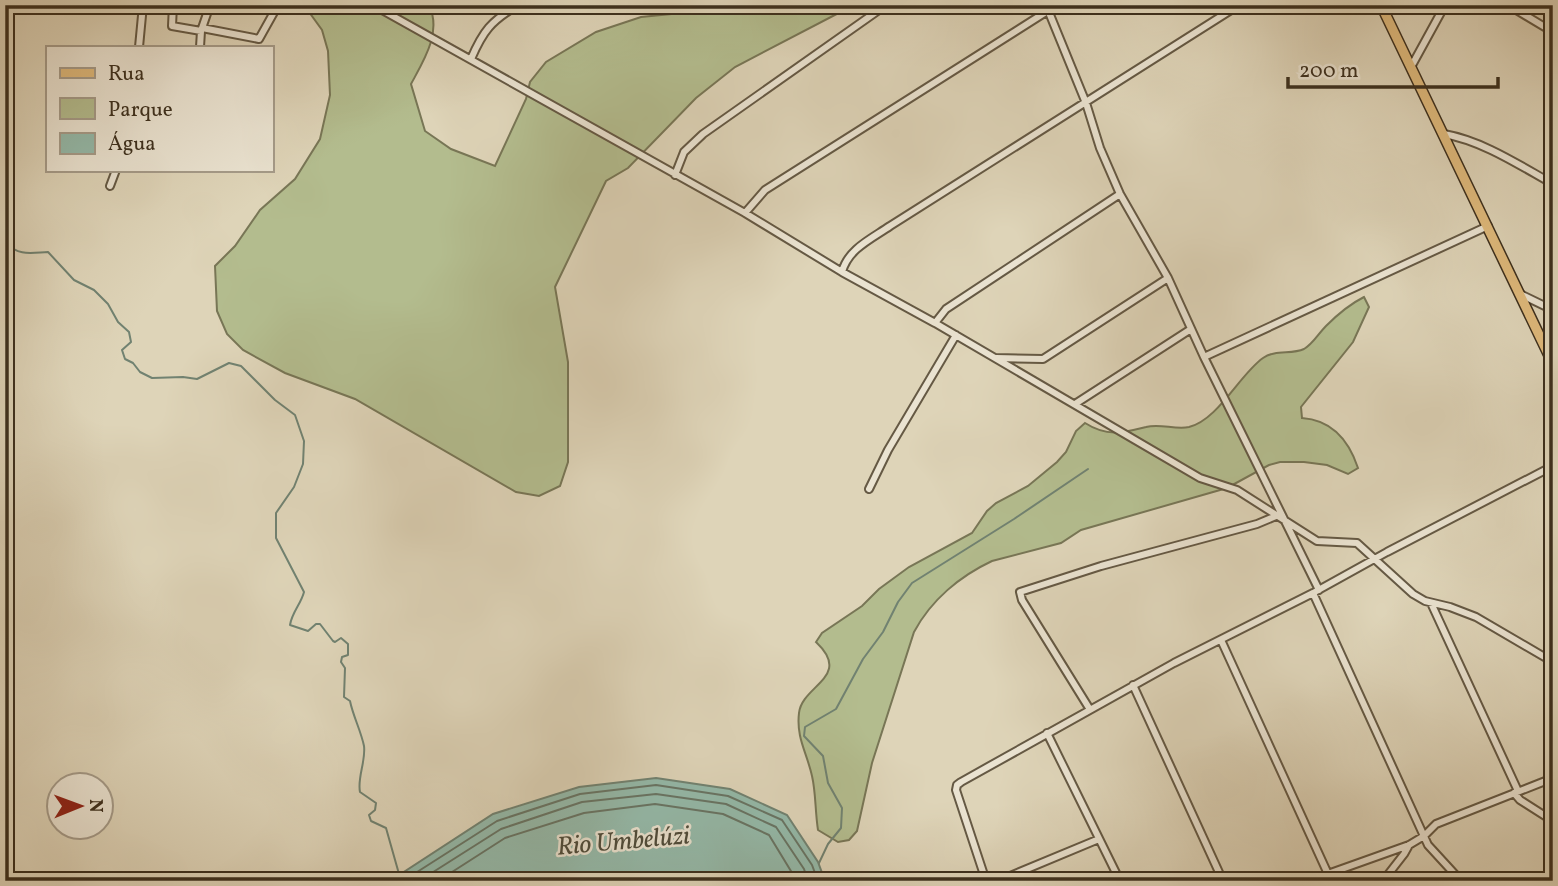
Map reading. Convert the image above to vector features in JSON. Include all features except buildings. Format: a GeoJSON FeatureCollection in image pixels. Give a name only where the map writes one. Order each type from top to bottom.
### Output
{"type":"FeatureCollection","features":[{"type":"Feature","properties":{"kind":"main road"},"geometry":{"type":"LineString","coordinates":[[1381,5],[1553,364]]}},
{"type":"Feature","properties":{"kind":"street"},"geometry":{"type":"LineString","coordinates":[[139,46],[143,5]]}},
{"type":"Feature","properties":{"kind":"street"},"geometry":{"type":"LineString","coordinates":[[173,5],[172,26],[259,39],[278,5]]}},
{"type":"Feature","properties":{"kind":"street"},"geometry":{"type":"LineString","coordinates":[[200,46],[202,29],[210,5]]}},
{"type":"Feature","properties":{"kind":"street"},"geometry":{"type":"LineString","coordinates":[[373,5],[745,213],[842,272],[936,323],[1200,478],[1237,490],[1317,541],[1357,543],[1403,587],[1431,603],[1476,617],[1553,662]]}},
{"type":"Feature","properties":{"kind":"street"},"geometry":{"type":"LineString","coordinates":[[471,59],[489,25],[518,5]]}},
{"type":"Feature","properties":{"kind":"street"},"geometry":{"type":"LineString","coordinates":[[675,175],[684,152],[703,134],[886,5]]}},
{"type":"Feature","properties":{"kind":"street"},"geometry":{"type":"LineString","coordinates":[[745,213],[765,191],[1048,8],[1057,5]]}},
{"type":"Feature","properties":{"kind":"street"},"geometry":{"type":"LineString","coordinates":[[842,272],[848,257],[855,250],[1239,5]]}},
{"type":"Feature","properties":{"kind":"street"},"geometry":{"type":"LineString","coordinates":[[1411,67],[1445,5]]}},
{"type":"Feature","properties":{"kind":"street"},"geometry":{"type":"LineString","coordinates":[[1508,5],[1553,32]]}},
{"type":"Feature","properties":{"kind":"street"},"geometry":{"type":"LineString","coordinates":[[1048,8],[1120,194],[1168,278],[1204,357],[1287,523],[1424,836],[1432,850],[1461,881]]}},
{"type":"Feature","properties":{"kind":"street"},"geometry":{"type":"LineString","coordinates":[[1444,134],[1479,145],[1553,184]]}},
{"type":"Feature","properties":{"kind":"street"},"geometry":{"type":"LineString","coordinates":[[110,186],[115,172]]}},
{"type":"Feature","properties":{"kind":"street"},"geometry":{"type":"LineString","coordinates":[[936,323],[946,309],[1120,194]]}},
{"type":"Feature","properties":{"kind":"street"},"geometry":{"type":"LineString","coordinates":[[1204,357],[1488,226]]}},
{"type":"Feature","properties":{"kind":"street"},"geometry":{"type":"LineString","coordinates":[[994,358],[1043,359],[1168,278]]}},
{"type":"Feature","properties":{"kind":"street"},"geometry":{"type":"LineString","coordinates":[[1520,293],[1553,310]]}},
{"type":"Feature","properties":{"kind":"street"},"geometry":{"type":"LineString","coordinates":[[1075,404],[1191,329]]}},
{"type":"Feature","properties":{"kind":"street"},"geometry":{"type":"LineString","coordinates":[[870,489],[888,450],[956,335]]}},
{"type":"Feature","properties":{"kind":"street"},"geometry":{"type":"LineString","coordinates":[[986,881],[957,785],[1089,708],[1316,592],[1553,466]]}},
{"type":"Feature","properties":{"kind":"street"},"geometry":{"type":"LineString","coordinates":[[1089,708],[1022,600],[1020,592],[1069,575],[1257,524],[1276,516]]}},
{"type":"Feature","properties":{"kind":"street"},"geometry":{"type":"LineString","coordinates":[[1431,603],[1520,800],[1553,821]]}},
{"type":"Feature","properties":{"kind":"street"},"geometry":{"type":"LineString","coordinates":[[1221,640],[1328,874]]}},
{"type":"Feature","properties":{"kind":"street"},"geometry":{"type":"LineString","coordinates":[[1133,685],[1223,881]]}},
{"type":"Feature","properties":{"kind":"street"},"geometry":{"type":"LineString","coordinates":[[1048,733],[1120,881]]}},
{"type":"Feature","properties":{"kind":"street"},"geometry":{"type":"LineString","coordinates":[[1308,881],[1409,845],[1437,824],[1553,778]]}},
{"type":"Feature","properties":{"kind":"street"},"geometry":{"type":"LineString","coordinates":[[998,881],[1099,839]]}},
{"type":"Feature","properties":{"kind":"street"},"geometry":{"type":"LineString","coordinates":[[1383,881],[1409,845]]}},
{"type":"Feature","properties":{"kind":"green space"},"geometry":{"type":"Polygon","coordinates":[[[304,5],[429,5],[433,25],[430,46],[411,84],[425,131],[451,149],[495,166],[526,99],[530,82],[546,62],[596,32],[641,17],[692,12],[719,5],[854,5],[735,67],[696,98],[628,168],[606,181],[555,287],[568,362],[568,462],[560,486],[539,496],[516,492],[355,399],[285,373],[243,350],[227,334],[217,311],[215,266],[235,246],[260,210],[295,179],[320,139],[330,95],[328,51],[322,30],[304,5]]]}},
{"type":"Feature","properties":{"kind":"green space"},"geometry":{"type":"Polygon","coordinates":[[[1364,297],[1369,307],[1353,342],[1301,407],[1302,418],[1322,423],[1338,434],[1350,449],[1358,468],[1348,474],[1327,465],[1280,462],[1269,465],[1227,488],[1081,530],[1061,543],[992,561],[969,574],[938,599],[914,632],[872,763],[857,831],[849,840],[838,842],[818,830],[813,782],[798,722],[802,703],[828,672],[826,654],[816,642],[822,633],[862,606],[879,589],[909,567],[972,533],[996,503],[1028,486],[1057,462],[1066,452],[1076,431],[1085,423],[1100,430],[1115,432],[1151,426],[1184,428],[1200,423],[1210,416],[1263,358],[1304,349],[1339,314],[1364,297]]]}},
{"type":"Feature","properties":{"kind":"water","name":"Rio Umbelúzi"},"geometry":{"type":"Polygon","coordinates":[[[656,778],[730,789],[787,815],[818,862],[825,881],[390,881],[493,814],[579,787],[656,778]]]}},
{"type":"Feature","properties":{"kind":"waterway"},"geometry":{"type":"LineString","coordinates":[[5,243],[20,252],[48,252],[74,280],[94,290],[129,332],[131,342],[122,350],[125,359],[133,363],[140,372],[152,378],[197,379],[229,363],[241,366],[275,400],[295,415],[304,441],[303,464],[294,487],[276,513],[276,538],[304,592],[290,625],[308,631],[320,624],[333,641],[341,638],[348,644],[348,655],[342,657],[341,662],[345,668],[344,697],[350,701],[364,746],[360,792],[376,803],[375,810],[369,815],[371,821],[386,828],[401,881]]}},
{"type":"Feature","properties":{"kind":"waterway"},"geometry":{"type":"LineString","coordinates":[[819,863],[828,844],[841,828],[842,808],[828,783],[823,756],[804,736],[805,727],[836,709],[863,659],[883,632],[898,602],[912,583],[1088,469]]}}]}
